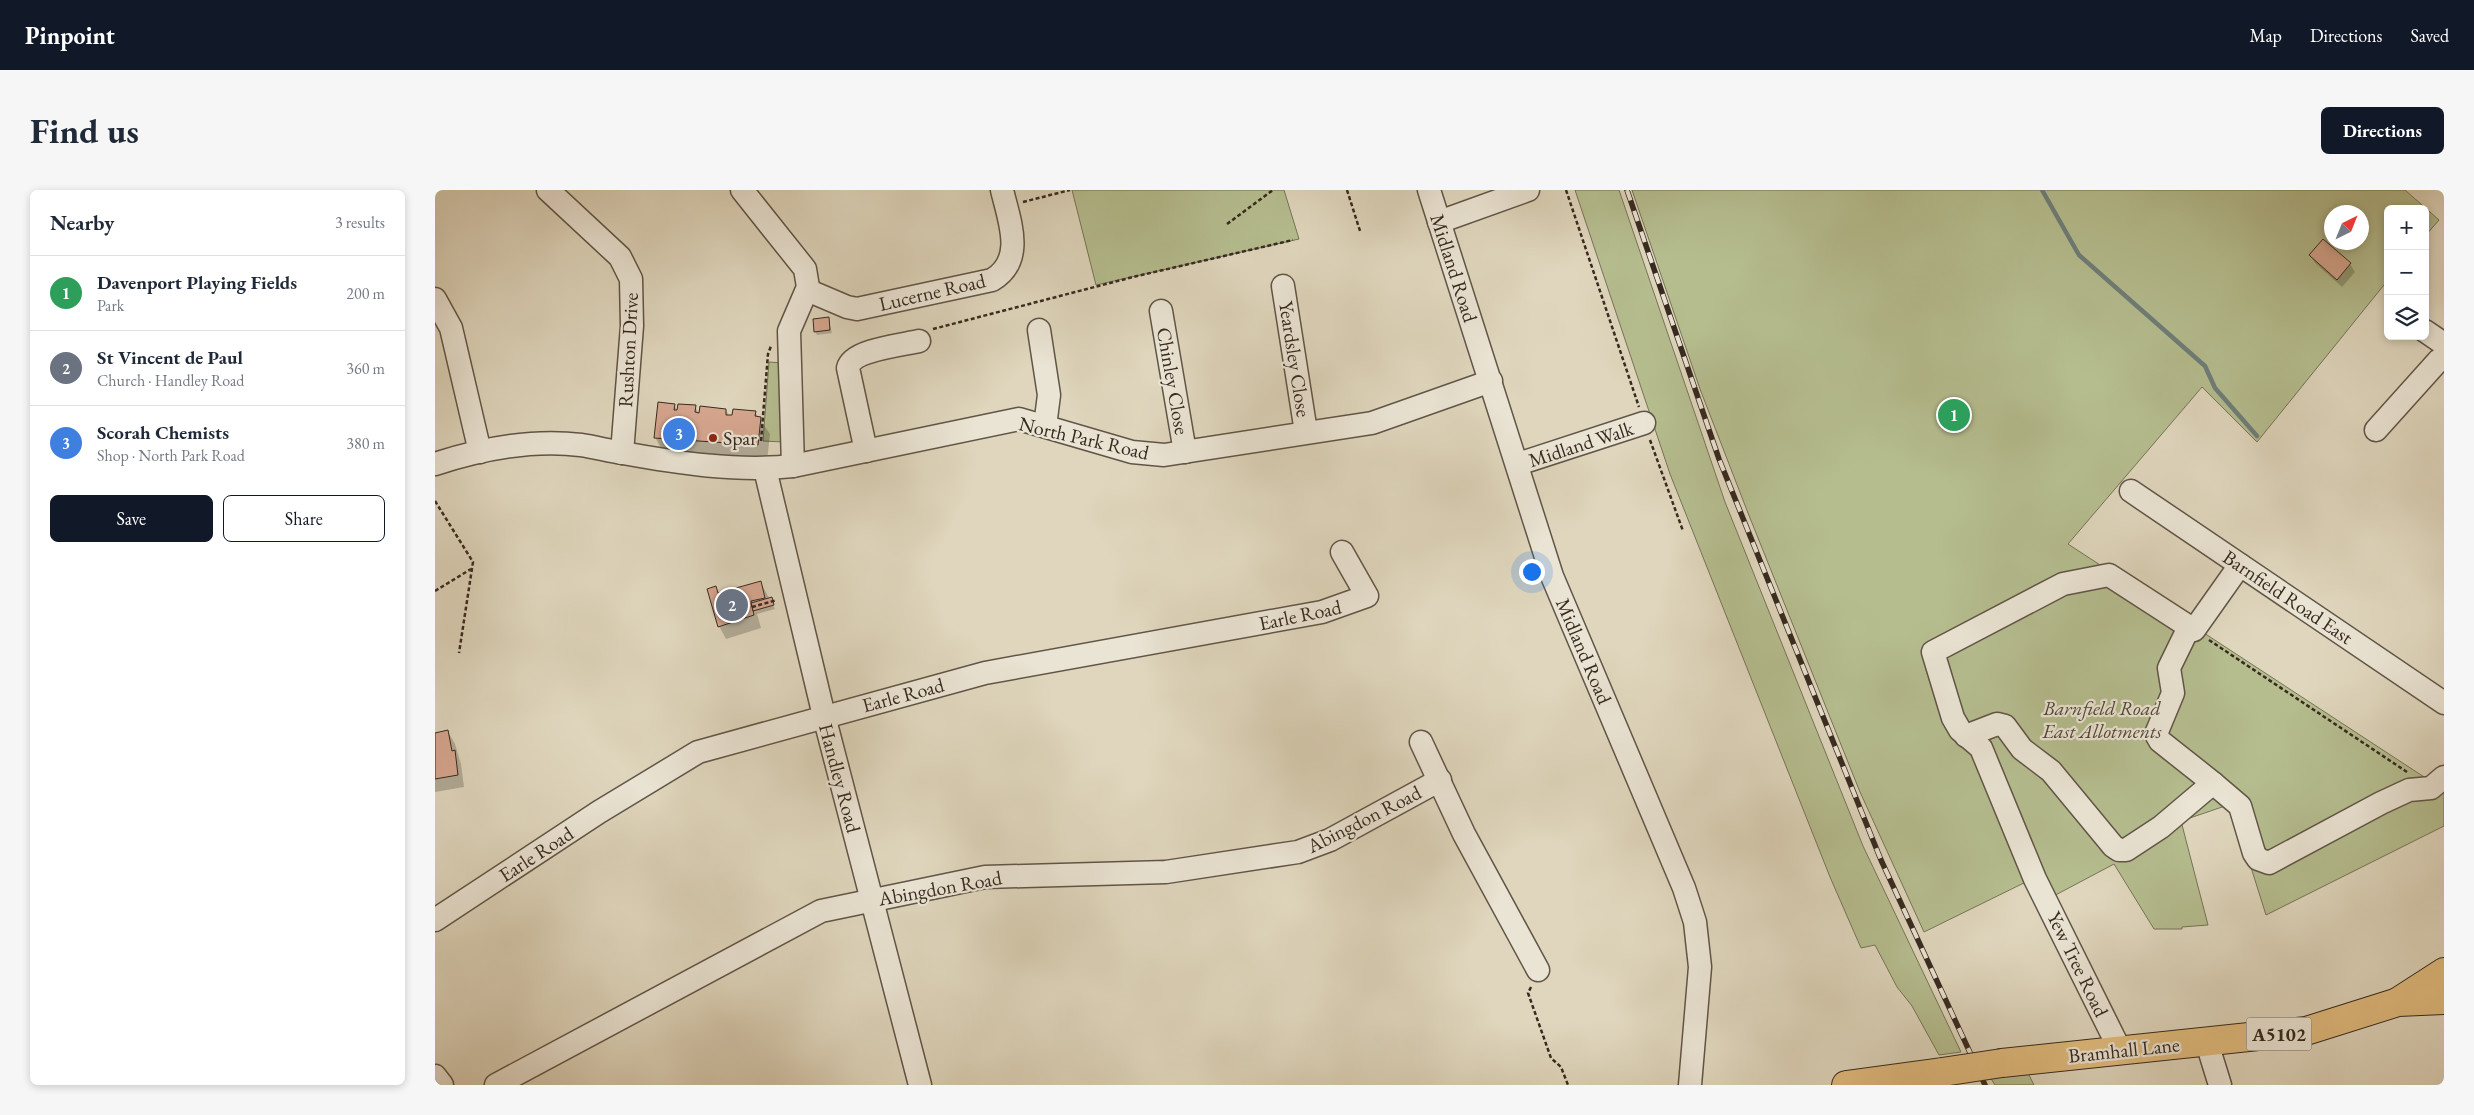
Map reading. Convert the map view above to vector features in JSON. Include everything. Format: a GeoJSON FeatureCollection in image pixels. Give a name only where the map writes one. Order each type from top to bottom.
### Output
{"type":"FeatureCollection","features":[{"type":"Feature","properties":{"kind":"main road","name":"Bramhall Lane"},"geometry":{"type":"LineString","coordinates":[[2398,1002],[2444,972]]}},
{"type":"Feature","properties":{"kind":"main road","name":"Bramhall Lane"},"geometry":{"type":"LineString","coordinates":[[1846,1085],[2002,1063],[2207,1043],[2306,1031],[2398,1002],[2444,1000]]}},
{"type":"Feature","properties":{"kind":"street","name":"Rushton Drive"},"geometry":{"type":"LineString","coordinates":[[548,190],[621,257],[631,279],[632,326],[622,453]]}},
{"type":"Feature","properties":{"kind":"street"},"geometry":{"type":"LineString","coordinates":[[742,190],[805,269],[808,279],[807,290],[781,337],[793,466]]}},
{"type":"Feature","properties":{"kind":"street","name":"Midland Road"},"geometry":{"type":"LineString","coordinates":[[1429,190],[1518,464],[1552,576],[1684,888],[1695,922],[1700,967],[1690,1085]]}},
{"type":"Feature","properties":{"kind":"street"},"geometry":{"type":"LineString","coordinates":[[1439,222],[1528,190]]}},
{"type":"Feature","properties":{"kind":"street","name":"Lucerne Road"},"geometry":{"type":"LineString","coordinates":[[807,290],[847,307],[857,308],[986,282],[1003,270],[1013,249],[1014,241],[1004,198]]}},
{"type":"Feature","properties":{"kind":"street","name":"Yeardsley Close"},"geometry":{"type":"LineString","coordinates":[[1283,286],[1306,432]]}},
{"type":"Feature","properties":{"kind":"street"},"geometry":{"type":"LineString","coordinates":[[435,299],[451,328],[480,452]]}},
{"type":"Feature","properties":{"kind":"street","name":"Chinley Close"},"geometry":{"type":"LineString","coordinates":[[1161,311],[1185,452]]}},
{"type":"Feature","properties":{"kind":"street"},"geometry":{"type":"LineString","coordinates":[[1039,330],[1049,395],[1045,426]]}},
{"type":"Feature","properties":{"kind":"street"},"geometry":{"type":"LineString","coordinates":[[2429,334],[2444,344]]}},
{"type":"Feature","properties":{"kind":"street"},"geometry":{"type":"LineString","coordinates":[[866,450],[847,368],[858,355],[919,341]]}},
{"type":"Feature","properties":{"kind":"street"},"geometry":{"type":"LineString","coordinates":[[2376,430],[2438,361],[2444,357]]}},
{"type":"Feature","properties":{"kind":"street","name":"North Park Road"},"geometry":{"type":"LineString","coordinates":[[435,464],[480,452],[543,444],[581,445],[696,464],[765,469],[793,466],[1019,419],[1132,452],[1150,455],[1185,452],[1372,423],[1491,382]]}},
{"type":"Feature","properties":{"kind":"street","name":"Midland Walk"},"geometry":{"type":"LineString","coordinates":[[1518,464],[1644,423]]}},
{"type":"Feature","properties":{"kind":"street","name":"Handley Road"},"geometry":{"type":"LineString","coordinates":[[765,469],[795,569],[795,596],[824,716],[920,1085]]}},
{"type":"Feature","properties":{"kind":"street","name":"Barnfield Road East"},"geometry":{"type":"LineString","coordinates":[[2131,491],[2444,703]]}},
{"type":"Feature","properties":{"kind":"street","name":"Earle Road"},"geometry":{"type":"LineString","coordinates":[[435,920],[599,812],[698,752],[985,673],[1322,612],[1350,604],[1367,596],[1343,552]]}},
{"type":"Feature","properties":{"kind":"street"},"geometry":{"type":"LineString","coordinates":[[2240,565],[2191,628],[2169,668],[2173,693],[2156,734],[2160,741],[2240,806],[2254,853],[2258,859],[2269,863],[2381,803],[2409,790],[2437,782]]}},
{"type":"Feature","properties":{"kind":"street","name":"Yew Tree Road"},"geometry":{"type":"LineString","coordinates":[[2120,1050],[2035,879],[1981,748],[1960,730],[1953,718],[1933,652],[2063,584],[2109,575],[2191,628]]}},
{"type":"Feature","properties":{"kind":"street"},"geometry":{"type":"LineString","coordinates":[[1966,736],[1997,724],[2005,726],[2022,748],[2051,771],[2113,846],[2122,851],[2161,827],[2213,783]]}},
{"type":"Feature","properties":{"kind":"street","name":"Abingdon Road"},"geometry":{"type":"LineString","coordinates":[[1421,742],[1463,834],[1538,970]]}},
{"type":"Feature","properties":{"kind":"street","name":"Abingdon Road"},"geometry":{"type":"LineString","coordinates":[[496,1085],[821,911],[985,877],[1166,872],[1299,852],[1330,840],[1439,780]]}},
{"type":"Feature","properties":{"kind":"street"},"geometry":{"type":"LineString","coordinates":[[2207,1043],[2220,1085]]}},
{"type":"Feature","properties":{"kind":"street"},"geometry":{"type":"LineString","coordinates":[[435,1076],[442,1085]]}},
{"type":"Feature","properties":{"kind":"path"},"geometry":{"type":"LineString","coordinates":[[1004,198],[1070,190]]}},
{"type":"Feature","properties":{"kind":"path"},"geometry":{"type":"LineString","coordinates":[[1227,224],[1273,190]]}},
{"type":"Feature","properties":{"kind":"path"},"geometry":{"type":"LineString","coordinates":[[1347,190],[1359,231]]}},
{"type":"Feature","properties":{"kind":"path"},"geometry":{"type":"LineString","coordinates":[[1566,190],[1644,423],[1683,531]]}},
{"type":"Feature","properties":{"kind":"path"},"geometry":{"type":"LineString","coordinates":[[919,341],[917,333],[1162,270],[1293,240]]}},
{"type":"Feature","properties":{"kind":"path"},"geometry":{"type":"LineString","coordinates":[[761,441],[768,354],[781,337]]}},
{"type":"Feature","properties":{"kind":"path"},"geometry":{"type":"LineString","coordinates":[[435,501],[473,562],[459,652]]}},
{"type":"Feature","properties":{"kind":"path"},"geometry":{"type":"LineString","coordinates":[[435,591],[471,569]]}},
{"type":"Feature","properties":{"kind":"path"},"geometry":{"type":"LineString","coordinates":[[752,607],[795,596]]}},
{"type":"Feature","properties":{"kind":"path"},"geometry":{"type":"LineString","coordinates":[[2191,628],[2437,782]]}},
{"type":"Feature","properties":{"kind":"path"},"geometry":{"type":"LineString","coordinates":[[1538,970],[1528,993],[1551,1058],[1561,1067],[1568,1085]]}},
{"type":"Feature","properties":{"kind":"green space"},"geometry":{"type":"Polygon","coordinates":[[[1072,190],[1284,190],[1299,239],[1096,285],[1072,190]]]}},
{"type":"Feature","properties":{"kind":"green space"},"geometry":{"type":"Polygon","coordinates":[[[1575,190],[1619,190],[1725,502],[1863,846],[1961,1052],[1939,1055],[1912,1006],[1897,987],[1875,945],[1861,948],[1830,877],[1670,474],[1575,190]]]}},
{"type":"Feature","properties":{"kind":"green space","name":"Barnfield Road East Allotments"},"geometry":{"type":"Polygon","coordinates":[[[1632,190],[2405,190],[2422,205],[2384,205],[2384,285],[2257,442],[2202,387],[2068,544],[2444,790],[2444,826],[2266,915],[2231,804],[2181,821],[2208,925],[2182,927],[2182,929],[2154,929],[2114,864],[2048,899],[2032,879],[1924,932],[1860,792],[1700,389],[1632,190]]]}},
{"type":"Feature","properties":{"kind":"green space"},"geometry":{"type":"Polygon","coordinates":[[[2429,211],[2439,220],[2429,231],[2429,211]]]}},
{"type":"Feature","properties":{"kind":"green space"},"geometry":{"type":"Polygon","coordinates":[[[769,362],[783,363],[784,442],[763,441],[769,362]]]}},
{"type":"Feature","properties":{"kind":"green space"},"geometry":{"type":"Polygon","coordinates":[[[2026,1069],[2034,1085],[1995,1085],[1990,1077],[2026,1069]]]}},
{"type":"Feature","properties":{"kind":"building"},"geometry":{"type":"Polygon","coordinates":[[[2323,239],[2324,250],[2336,250],[2351,263],[2337,280],[2309,255],[2323,239]]]}},
{"type":"Feature","properties":{"kind":"building"},"geometry":{"type":"Polygon","coordinates":[[[829,317],[830,330],[814,332],[813,319],[829,317]]]}},
{"type":"Feature","properties":{"kind":"building"},"geometry":{"type":"Polygon","coordinates":[[[658,402],[675,404],[674,410],[677,410],[678,404],[696,405],[695,412],[699,413],[700,406],[726,409],[726,415],[732,415],[733,409],[756,411],[755,416],[761,417],[758,445],[654,438],[658,402]]]}},
{"type":"Feature","properties":{"kind":"building"},"geometry":{"type":"Polygon","coordinates":[[[761,581],[765,598],[751,601],[754,615],[718,627],[707,589],[716,586],[718,593],[761,581]]]}},
{"type":"Feature","properties":{"kind":"building"},"geometry":{"type":"Polygon","coordinates":[[[772,597],[774,605],[753,611],[751,603],[772,597]]]}},
{"type":"Feature","properties":{"kind":"building"},"geometry":{"type":"Polygon","coordinates":[[[448,730],[452,751],[455,750],[458,775],[435,779],[435,733],[448,730]]]}},
{"type":"Feature","properties":{"kind":"waterway"},"geometry":{"type":"LineString","coordinates":[[2042,190],[2079,255],[2205,366],[2215,388],[2257,436]]}},
{"type":"Feature","properties":{"kind":"railway"},"geometry":{"type":"LineString","coordinates":[[1627,190],[1719,459],[1881,860],[1985,1085]]}},
{"type":"Feature","properties":{"kind":"place","name":"Davenport Playing Fields"},"geometry":{"type":"Point","coordinates":[1954,415]}},
{"type":"Feature","properties":{"kind":"place","name":"Scorah Chemists"},"geometry":{"type":"Point","coordinates":[679,434]}},
{"type":"Feature","properties":{"kind":"place","name":"Spar"},"geometry":{"type":"Point","coordinates":[713,438]}},
{"type":"Feature","properties":{"kind":"place","name":"St Vincent de Paul"},"geometry":{"type":"Point","coordinates":[732,605]}}]}
